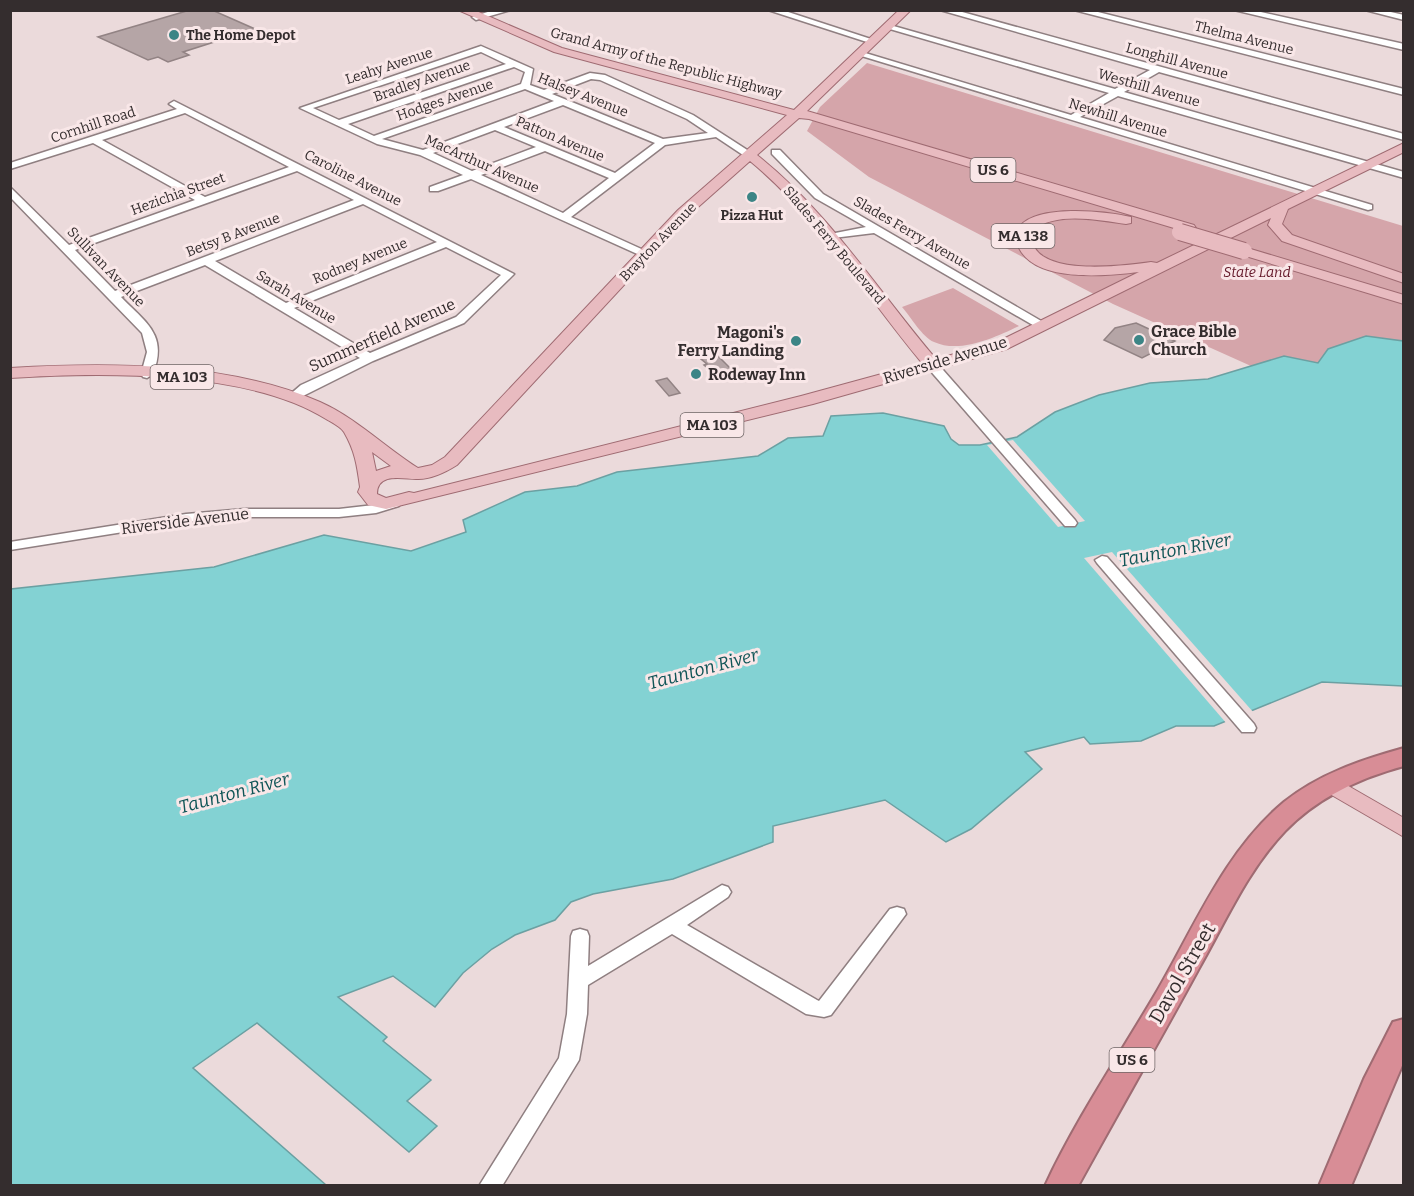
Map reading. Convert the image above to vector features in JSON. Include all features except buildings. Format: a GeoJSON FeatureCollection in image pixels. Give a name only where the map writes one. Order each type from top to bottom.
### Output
{"type":"FeatureCollection","features":[{"type":"Feature","properties":{"kind":"highway","name":"US 6"},"geometry":{"type":"LineString","coordinates":[[1331,784],[1361,770],[1404,757]]}},
{"type":"Feature","properties":{"kind":"highway","name":"Davol Street"},"geometry":{"type":"LineString","coordinates":[[1061,1185],[1247,863],[1283,818],[1331,784]]}},
{"type":"Feature","properties":{"kind":"highway"},"geometry":{"type":"LineString","coordinates":[[1335,1185],[1379,1079],[1404,1031]]}},
{"type":"Feature","properties":{"kind":"main road","name":"Grand Army of the Republic Highway"},"geometry":{"type":"LineString","coordinates":[[463,10],[558,50],[796,114]]}},
{"type":"Feature","properties":{"kind":"main road","name":"Brayton Avenue"},"geometry":{"type":"LineString","coordinates":[[416,474],[438,469],[455,458],[683,213],[820,93],[906,10]]}},
{"type":"Feature","properties":{"kind":"main road"},"geometry":{"type":"LineString","coordinates":[[729,95],[783,101],[799,100],[820,93]]}},
{"type":"Feature","properties":{"kind":"main road","name":"US 6"},"geometry":{"type":"LineString","coordinates":[[796,114],[804,120],[848,134],[1185,230]]}},
{"type":"Feature","properties":{"kind":"main road","name":"US 6"},"geometry":{"type":"LineString","coordinates":[[796,114],[810,115],[1248,249],[1392,284],[1404,293]]}},
{"type":"Feature","properties":{"kind":"main road"},"geometry":{"type":"LineString","coordinates":[[771,136],[807,128],[848,134]]}},
{"type":"Feature","properties":{"kind":"main road","name":"Riverside Avenue"},"geometry":{"type":"LineString","coordinates":[[397,503],[807,400],[1000,346],[1404,147]]}},
{"type":"Feature","properties":{"kind":"main road","name":"Slades Ferry Boulevard"},"geometry":{"type":"LineString","coordinates":[[750,155],[792,193],[932,365]]}},
{"type":"Feature","properties":{"kind":"main road"},"geometry":{"type":"LineString","coordinates":[[1282,208],[1275,221],[1279,231],[1292,241],[1327,254],[1392,284]]}},
{"type":"Feature","properties":{"kind":"main road","name":"MA 138"},"geometry":{"type":"LineString","coordinates":[[1174,261],[1099,272],[1066,268],[1040,259],[1024,245],[1024,233],[1032,224],[1056,216],[1104,216],[1185,230]]}},
{"type":"Feature","properties":{"kind":"main road"},"geometry":{"type":"LineString","coordinates":[[1242,227],[1327,254]]}},
{"type":"Feature","properties":{"kind":"main road"},"geometry":{"type":"LineString","coordinates":[[1040,259],[1106,295]]}},
{"type":"Feature","properties":{"kind":"main road","name":"US 6"},"geometry":{"type":"LineString","coordinates":[[1392,284],[1404,300]]}},
{"type":"Feature","properties":{"kind":"main road","name":"MA 103"},"geometry":{"type":"LineString","coordinates":[[10,373],[77,370],[147,374],[221,382],[293,397],[318,407],[416,474]]}},
{"type":"Feature","properties":{"kind":"main road","name":"MA 103"},"geometry":{"type":"LineString","coordinates":[[344,424],[364,451],[368,489]]}},
{"type":"Feature","properties":{"kind":"main road"},"geometry":{"type":"LineString","coordinates":[[388,472],[416,474],[422,482],[420,487],[397,503],[378,502],[371,499],[368,489],[376,478],[388,472]]}},
{"type":"Feature","properties":{"kind":"main road","name":"Riverside Avenue"},"geometry":{"type":"LineString","coordinates":[[416,474],[442,483],[490,480]]}},
{"type":"Feature","properties":{"kind":"main road"},"geometry":{"type":"LineString","coordinates":[[1331,784],[1404,829]]}},
{"type":"Feature","properties":{"kind":"street"},"geometry":{"type":"LineString","coordinates":[[476,17],[492,10]]}},
{"type":"Feature","properties":{"kind":"street"},"geometry":{"type":"LineString","coordinates":[[476,17],[507,10]]}},
{"type":"Feature","properties":{"kind":"street"},"geometry":{"type":"LineString","coordinates":[[772,10],[795,14],[873,40]]}},
{"type":"Feature","properties":{"kind":"street","name":"Longhill Avenue"},"geometry":{"type":"LineString","coordinates":[[944,10],[1404,137]]}},
{"type":"Feature","properties":{"kind":"street","name":"Thelma Avenue"},"geometry":{"type":"LineString","coordinates":[[1078,10],[1404,92]]}},
{"type":"Feature","properties":{"kind":"street"},"geometry":{"type":"LineString","coordinates":[[1238,10],[1404,47]]}},
{"type":"Feature","properties":{"kind":"street"},"geometry":{"type":"LineString","coordinates":[[1369,10],[1396,13],[1404,18]]}},
{"type":"Feature","properties":{"kind":"street","name":"Westhill Avenue"},"geometry":{"type":"LineString","coordinates":[[887,27],[1404,175]]}},
{"type":"Feature","properties":{"kind":"street","name":"Leahy Avenue"},"geometry":{"type":"LineString","coordinates":[[305,108],[481,49],[514,64]]}},
{"type":"Feature","properties":{"kind":"street","name":"Newhill Avenue"},"geometry":{"type":"LineString","coordinates":[[859,54],[1368,207]]}},
{"type":"Feature","properties":{"kind":"street","name":"Halsey Avenue"},"geometry":{"type":"LineString","coordinates":[[514,64],[530,71],[525,86],[662,142]]}},
{"type":"Feature","properties":{"kind":"street","name":"Bradley Avenue"},"geometry":{"type":"LineString","coordinates":[[340,123],[514,64]]}},
{"type":"Feature","properties":{"kind":"street"},"geometry":{"type":"LineString","coordinates":[[1072,118],[1158,69]]}},
{"type":"Feature","properties":{"kind":"street","name":"Slades Ferry Boulevard"},"geometry":{"type":"LineString","coordinates":[[545,93],[595,76],[603,77],[678,111],[750,155]]}},
{"type":"Feature","properties":{"kind":"street","name":"Hodges Avenue"},"geometry":{"type":"LineString","coordinates":[[374,139],[525,86]]}},
{"type":"Feature","properties":{"kind":"street"},"geometry":{"type":"LineString","coordinates":[[424,153],[564,101]]}},
{"type":"Feature","properties":{"kind":"street","name":"Caroline Avenue"},"geometry":{"type":"LineString","coordinates":[[174,104],[508,274]]}},
{"type":"Feature","properties":{"kind":"street","name":"MacArthur Avenue"},"geometry":{"type":"LineString","coordinates":[[305,108],[374,139],[424,153],[644,254]]}},
{"type":"Feature","properties":{"kind":"street","name":"Cornhill Road"},"geometry":{"type":"LineString","coordinates":[[10,166],[185,110]]}},
{"type":"Feature","properties":{"kind":"street","name":"Patton Avenue"},"geometry":{"type":"LineString","coordinates":[[494,126],[615,177]]}},
{"type":"Feature","properties":{"kind":"street"},"geometry":{"type":"LineString","coordinates":[[563,218],[662,142],[719,134]]}},
{"type":"Feature","properties":{"kind":"street"},"geometry":{"type":"LineString","coordinates":[[93,139],[203,200]]}},
{"type":"Feature","properties":{"kind":"street"},"geometry":{"type":"LineString","coordinates":[[434,189],[544,148]]}},
{"type":"Feature","properties":{"kind":"street","name":"Slades Ferry Avenue"},"geometry":{"type":"LineString","coordinates":[[776,152],[819,195],[1042,326]]}},
{"type":"Feature","properties":{"kind":"street","name":"Hezichia Street"},"geometry":{"type":"LineString","coordinates":[[68,249],[298,167]]}},
{"type":"Feature","properties":{"kind":"street","name":"Sullivan Avenue"},"geometry":{"type":"LineString","coordinates":[[10,190],[152,337],[154,355],[147,374]]}},
{"type":"Feature","properties":{"kind":"street","name":"Betsy B Avenue"},"geometry":{"type":"LineString","coordinates":[[113,296],[364,201]]}},
{"type":"Feature","properties":{"kind":"street"},"geometry":{"type":"LineString","coordinates":[[829,237],[876,229]]}},
{"type":"Feature","properties":{"kind":"street","name":"Rodney Avenue"},"geometry":{"type":"LineString","coordinates":[[285,308],[445,243]]}},
{"type":"Feature","properties":{"kind":"street","name":"Sarah Avenue"},"geometry":{"type":"LineString","coordinates":[[207,261],[369,358]]}},
{"type":"Feature","properties":{"kind":"street","name":"Summerfield Avenue"},"geometry":{"type":"LineString","coordinates":[[293,397],[305,388],[369,358],[460,320],[508,274]]}},
{"type":"Feature","properties":{"kind":"street"},"geometry":{"type":"LineString","coordinates":[[932,365],[1070,523]]}},
{"type":"Feature","properties":{"kind":"street"},"geometry":{"type":"LineString","coordinates":[[327,514],[353,506],[368,489]]}},
{"type":"Feature","properties":{"kind":"street","name":"Riverside Avenue"},"geometry":{"type":"LineString","coordinates":[[10,546],[213,515],[258,512],[327,514],[363,512],[397,503]]}},
{"type":"Feature","properties":{"kind":"street"},"geometry":{"type":"LineString","coordinates":[[1102,560],[1248,728]]}},
{"type":"Feature","properties":{"kind":"street"},"geometry":{"type":"LineString","coordinates":[[580,980],[722,892]]}},
{"type":"Feature","properties":{"kind":"street"},"geometry":{"type":"LineString","coordinates":[[672,925],[813,1008],[824,1009],[897,914]]}},
{"type":"Feature","properties":{"kind":"street"},"geometry":{"type":"LineString","coordinates":[[490,1185],[569,1060],[578,1014],[580,936]]}},
{"type":"Feature","properties":{"kind":"green space","name":"State Land"},"geometry":{"type":"Polygon","coordinates":[[[867,63],[1403,226],[1403,341],[1366,336],[1318,363],[1284,356],[1251,366],[1113,304],[869,177],[807,131],[820,107],[867,63]]]}},
{"type":"Feature","properties":{"kind":"green space"},"geometry":{"type":"Polygon","coordinates":[[[953,288],[1019,326],[978,343],[955,346],[934,342],[921,331],[902,307],[953,288]]]}},
{"type":"Feature","properties":{"kind":"water","name":"Taunton River"},"geometry":{"type":"Polygon","coordinates":[[[1366,336],[1403,341],[1403,686],[1322,682],[1214,726],[1176,726],[1141,741],[1090,744],[1084,737],[1025,752],[1042,769],[971,829],[946,842],[885,800],[773,826],[773,842],[673,879],[593,894],[571,902],[555,920],[515,935],[492,949],[463,973],[435,1007],[393,976],[338,997],[387,1037],[383,1041],[431,1080],[407,1101],[437,1126],[409,1152],[257,1023],[193,1068],[326,1185],[11,1186],[11,589],[214,567],[324,535],[411,551],[466,532],[463,520],[525,492],[577,486],[617,472],[758,456],[788,438],[823,436],[831,416],[883,413],[944,426],[951,439],[959,445],[980,445],[1017,437],[1055,412],[1099,395],[1150,383],[1208,379],[1284,356],[1318,363],[1328,349],[1366,336]]]}},
{"type":"Feature","properties":{"kind":"pier"},"geometry":{"type":"Polygon","coordinates":[[[1013,440],[1085,521],[1058,527],[987,445],[1013,440]]]}},
{"type":"Feature","properties":{"kind":"pier"},"geometry":{"type":"Polygon","coordinates":[[[1112,552],[1254,713],[1227,724],[1084,558],[1112,552]]]}},
{"type":"Feature","properties":{"kind":"place","name":"The Home Depot"},"geometry":{"type":"Point","coordinates":[174,35]}},
{"type":"Feature","properties":{"kind":"place","name":"Pizza Hut"},"geometry":{"type":"Point","coordinates":[752,197]}},
{"type":"Feature","properties":{"kind":"place","name":"Grace Bible Church"},"geometry":{"type":"Point","coordinates":[1139,340]}},
{"type":"Feature","properties":{"kind":"place","name":"Magoni's Ferry Landing"},"geometry":{"type":"Point","coordinates":[796,341]}},
{"type":"Feature","properties":{"kind":"place","name":"Rodeway Inn"},"geometry":{"type":"Point","coordinates":[696,374]}}]}
